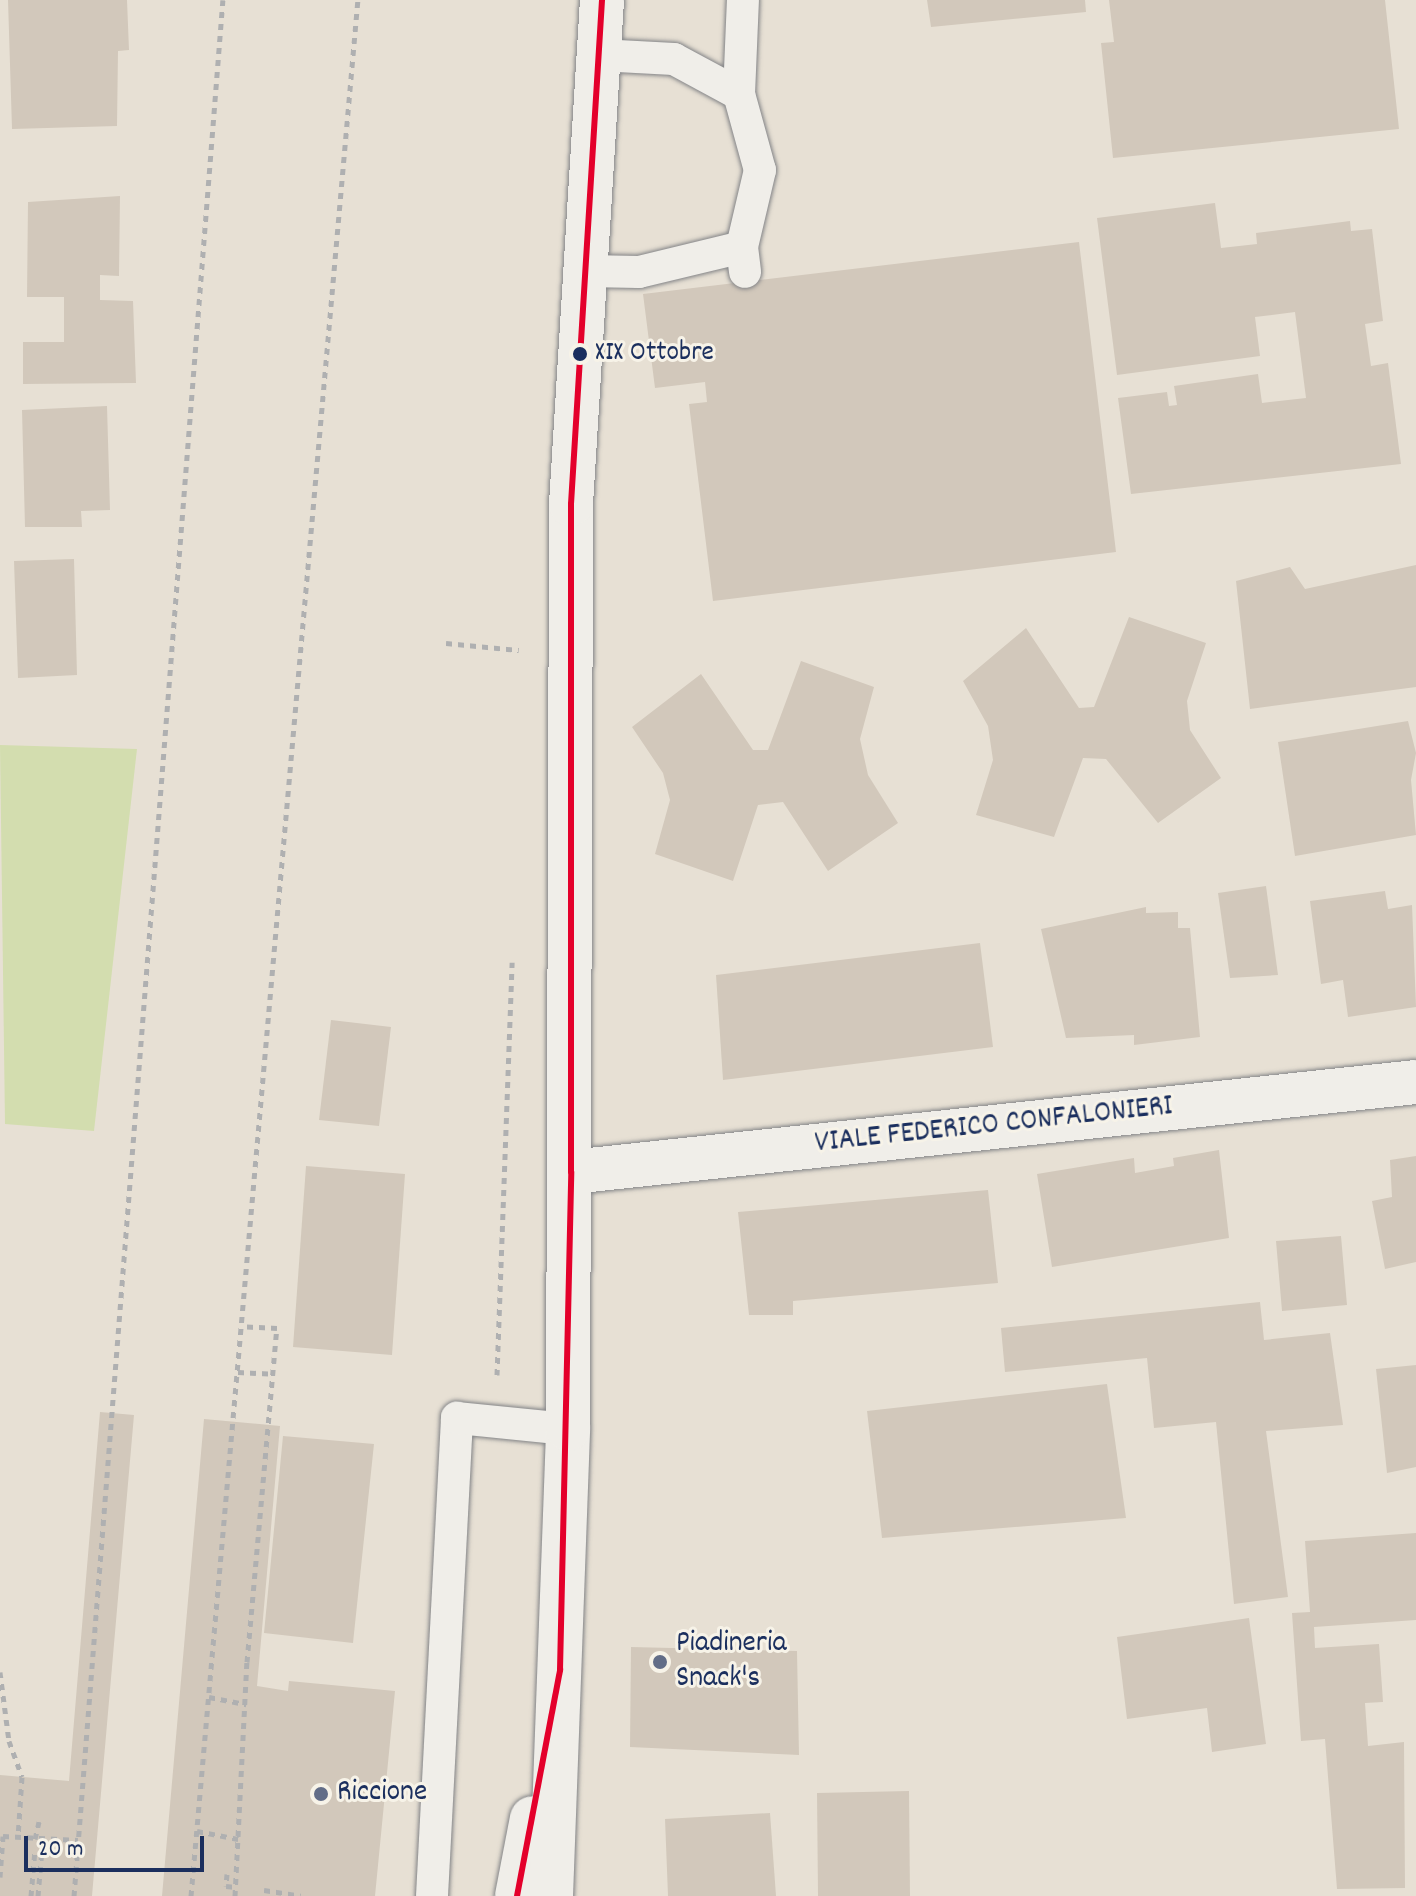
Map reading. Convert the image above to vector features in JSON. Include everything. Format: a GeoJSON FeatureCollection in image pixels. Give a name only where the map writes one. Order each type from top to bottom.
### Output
{"type":"FeatureCollection","features":[{"type":"Feature","properties":{"kind":"street"},"geometry":{"type":"LineString","coordinates":[[551,1896],[568,1429],[571,504],[602,0]]}},
{"type":"Feature","properties":{"kind":"street","name":"VIALE FEDERICO CONFALONIERI"},"geometry":{"type":"LineString","coordinates":[[571,1172],[1416,1082]]}},
{"type":"Feature","properties":{"kind":"street"},"geometry":{"type":"LineString","coordinates":[[517,1896],[560,1670]]}},
{"type":"Feature","properties":{"kind":"lane"},"geometry":{"type":"LineString","coordinates":[[586,271],[639,272],[743,259],[760,170],[739,94],[743,0]]}},
{"type":"Feature","properties":{"kind":"lane"},"geometry":{"type":"LineString","coordinates":[[599,55],[674,59],[739,94]]}},
{"type":"Feature","properties":{"kind":"lane"},"geometry":{"type":"LineString","coordinates":[[432,1896],[457,1418],[568,1429]]}},
{"type":"Feature","properties":{"kind":"path"},"geometry":{"type":"LineString","coordinates":[[74,1896],[223,0]]}},
{"type":"Feature","properties":{"kind":"path"},"geometry":{"type":"LineString","coordinates":[[191,1896],[358,0]]}},
{"type":"Feature","properties":{"kind":"path"},"geometry":{"type":"LineString","coordinates":[[446,643],[572,654]]}},
{"type":"Feature","properties":{"kind":"path"},"geometry":{"type":"LineString","coordinates":[[496,1422],[513,947]]}},
{"type":"Feature","properties":{"kind":"path"},"geometry":{"type":"LineString","coordinates":[[235,1896],[246,1704],[277,1328],[242,1326]]}},
{"type":"Feature","properties":{"kind":"path"},"geometry":{"type":"LineString","coordinates":[[238,1372],[273,1374]]}},
{"type":"Feature","properties":{"kind":"path"},"geometry":{"type":"LineString","coordinates":[[0,1672],[9,1741],[22,1777],[18,1837]]}},
{"type":"Feature","properties":{"kind":"path"},"geometry":{"type":"LineString","coordinates":[[209,1697],[246,1704]]}},
{"type":"Feature","properties":{"kind":"path"},"geometry":{"type":"LineString","coordinates":[[35,1839],[39,1821]]}},
{"type":"Feature","properties":{"kind":"path"},"geometry":{"type":"LineString","coordinates":[[197,1831],[238,1839]]}},
{"type":"Feature","properties":{"kind":"path"},"geometry":{"type":"LineString","coordinates":[[0,1877],[3,1836],[78,1840]]}},
{"type":"Feature","properties":{"kind":"path"},"geometry":{"type":"LineString","coordinates":[[31,1896],[39,1849],[38,1896]]}},
{"type":"Feature","properties":{"kind":"path"},"geometry":{"type":"LineString","coordinates":[[227,1874],[226,1886],[236,1887]]}},
{"type":"Feature","properties":{"kind":"path"},"geometry":{"type":"LineString","coordinates":[[264,1890],[301,1896]]}},
{"type":"Feature","properties":{"kind":"green space"},"geometry":{"type":"Polygon","coordinates":[[[0,745],[137,749],[94,1131],[5,1124],[0,745]]]}},
{"type":"Feature","properties":{"kind":"building"},"geometry":{"type":"Polygon","coordinates":[[[8,0],[127,0],[129,50],[118,51],[117,126],[12,129],[8,0]]]}},
{"type":"Feature","properties":{"kind":"building"},"geometry":{"type":"Polygon","coordinates":[[[927,0],[1085,0],[1086,12],[931,27],[927,0]]]}},
{"type":"Feature","properties":{"kind":"building"},"geometry":{"type":"Polygon","coordinates":[[[1109,0],[1385,0],[1399,129],[1113,158],[1101,43],[1114,42],[1109,0]]]}},
{"type":"Feature","properties":{"kind":"building"},"geometry":{"type":"Polygon","coordinates":[[[120,196],[119,276],[100,275],[100,300],[133,301],[136,383],[23,384],[23,342],[64,342],[64,297],[27,297],[28,202],[120,196]]]}},
{"type":"Feature","properties":{"kind":"building"},"geometry":{"type":"Polygon","coordinates":[[[1215,203],[1221,248],[1257,244],[1256,233],[1350,221],[1351,231],[1372,229],[1383,321],[1365,324],[1371,366],[1388,363],[1401,464],[1131,494],[1118,398],[1167,392],[1169,406],[1177,405],[1174,386],[1258,374],[1262,403],[1306,398],[1295,312],[1255,317],[1260,356],[1117,375],[1097,218],[1215,203]]]}},
{"type":"Feature","properties":{"kind":"building"},"geometry":{"type":"Polygon","coordinates":[[[1079,242],[1116,552],[713,601],[689,404],[707,402],[705,382],[655,388],[643,294],[1079,242]]]}},
{"type":"Feature","properties":{"kind":"building"},"geometry":{"type":"Polygon","coordinates":[[[107,406],[110,510],[81,511],[82,527],[25,527],[22,410],[107,406]]]}},
{"type":"Feature","properties":{"kind":"building"},"geometry":{"type":"Polygon","coordinates":[[[74,559],[77,675],[18,678],[14,561],[74,559]]]}},
{"type":"Feature","properties":{"kind":"building"},"geometry":{"type":"Polygon","coordinates":[[[1416,565],[1416,687],[1250,709],[1236,581],[1290,567],[1305,589],[1416,565]]]}},
{"type":"Feature","properties":{"kind":"building"},"geometry":{"type":"Polygon","coordinates":[[[1129,617],[1206,643],[1187,701],[1190,730],[1221,778],[1158,823],[1106,759],[1083,758],[1054,837],[976,815],[993,760],[988,726],[963,681],[1026,628],[1079,708],[1094,707],[1129,617]]]}},
{"type":"Feature","properties":{"kind":"building"},"geometry":{"type":"Polygon","coordinates":[[[801,661],[874,687],[860,739],[868,775],[898,823],[828,871],[783,802],[758,805],[733,881],[655,854],[670,800],[663,773],[632,727],[701,674],[753,750],[768,750],[801,661]]]}},
{"type":"Feature","properties":{"kind":"building"},"geometry":{"type":"Polygon","coordinates":[[[1408,721],[1416,753],[1411,780],[1416,835],[1295,856],[1278,742],[1408,721]]]}},
{"type":"Feature","properties":{"kind":"building"},"geometry":{"type":"Polygon","coordinates":[[[1266,886],[1278,975],[1230,978],[1218,893],[1266,886]]]}},
{"type":"Feature","properties":{"kind":"building"},"geometry":{"type":"Polygon","coordinates":[[[1385,891],[1388,909],[1412,905],[1416,1007],[1348,1017],[1343,980],[1321,984],[1310,901],[1385,891]]]}},
{"type":"Feature","properties":{"kind":"building"},"geometry":{"type":"Polygon","coordinates":[[[1146,907],[1146,913],[1178,912],[1178,928],[1190,928],[1200,1037],[1134,1045],[1134,1035],[1066,1038],[1041,929],[1146,907]]]}},
{"type":"Feature","properties":{"kind":"building"},"geometry":{"type":"Polygon","coordinates":[[[980,943],[993,1047],[723,1080],[716,975],[980,943]]]}},
{"type":"Feature","properties":{"kind":"building"},"geometry":{"type":"Polygon","coordinates":[[[331,1020],[391,1027],[379,1126],[319,1120],[331,1020]]]}},
{"type":"Feature","properties":{"kind":"building"},"geometry":{"type":"Polygon","coordinates":[[[1219,1150],[1229,1238],[1052,1267],[1037,1174],[1134,1158],[1135,1173],[1174,1166],[1173,1158],[1219,1150]]]}},
{"type":"Feature","properties":{"kind":"building"},"geometry":{"type":"Polygon","coordinates":[[[1416,1156],[1416,1262],[1385,1269],[1372,1201],[1392,1197],[1390,1160],[1416,1156]]]}},
{"type":"Feature","properties":{"kind":"building"},"geometry":{"type":"Polygon","coordinates":[[[306,1166],[405,1174],[392,1355],[293,1347],[306,1166]]]}},
{"type":"Feature","properties":{"kind":"building"},"geometry":{"type":"Polygon","coordinates":[[[988,1190],[998,1283],[793,1301],[793,1315],[749,1315],[738,1212],[988,1190]]]}},
{"type":"Feature","properties":{"kind":"building"},"geometry":{"type":"Polygon","coordinates":[[[1341,1236],[1347,1305],[1282,1311],[1276,1241],[1341,1236]]]}},
{"type":"Feature","properties":{"kind":"building"},"geometry":{"type":"Polygon","coordinates":[[[1260,1302],[1264,1340],[1330,1333],[1343,1425],[1266,1431],[1288,1597],[1234,1604],[1216,1422],[1154,1428],[1147,1358],[1005,1372],[1001,1328],[1260,1302]]]}},
{"type":"Feature","properties":{"kind":"building"},"geometry":{"type":"Polygon","coordinates":[[[1416,1365],[1416,1467],[1387,1473],[1376,1369],[1416,1365]]]}},
{"type":"Feature","properties":{"kind":"building"},"geometry":{"type":"Polygon","coordinates":[[[1107,1384],[1126,1518],[882,1538],[867,1411],[1107,1384]]]}},
{"type":"Feature","properties":{"kind":"building"},"geometry":{"type":"Polygon","coordinates":[[[100,1412],[134,1415],[92,1896],[0,1896],[0,1775],[69,1781],[100,1412]]]}},
{"type":"Feature","properties":{"kind":"building"},"geometry":{"type":"Polygon","coordinates":[[[204,1419],[280,1426],[257,1686],[288,1691],[289,1681],[395,1691],[375,1896],[162,1896],[204,1419]]]}},
{"type":"Feature","properties":{"kind":"building"},"geometry":{"type":"Polygon","coordinates":[[[283,1436],[374,1444],[353,1643],[264,1633],[283,1436]]]}},
{"type":"Feature","properties":{"kind":"building"},"geometry":{"type":"Polygon","coordinates":[[[1416,1533],[1416,1620],[1314,1627],[1315,1648],[1379,1644],[1383,1702],[1365,1703],[1368,1746],[1404,1742],[1405,1888],[1337,1889],[1325,1739],[1301,1741],[1292,1613],[1310,1612],[1305,1541],[1416,1533]]]}},
{"type":"Feature","properties":{"kind":"building"},"geometry":{"type":"Polygon","coordinates":[[[1249,1618],[1266,1744],[1212,1752],[1207,1708],[1127,1719],[1117,1637],[1249,1618]]]}},
{"type":"Feature","properties":{"kind":"building"},"geometry":{"type":"Polygon","coordinates":[[[631,1647],[797,1651],[799,1755],[630,1747],[631,1647]]]}},
{"type":"Feature","properties":{"kind":"building"},"geometry":{"type":"Polygon","coordinates":[[[909,1791],[910,1896],[818,1896],[817,1793],[909,1791]]]}},
{"type":"Feature","properties":{"kind":"building"},"geometry":{"type":"Polygon","coordinates":[[[770,1813],[776,1896],[668,1896],[665,1819],[770,1813]]]}},
{"type":"Feature","properties":{"kind":"transit line"},"geometry":{"type":"LineString","coordinates":[[517,1896],[560,1670],[571,1172],[571,504],[602,0]]}},
{"type":"Feature","properties":{"kind":"place","name":"XIX Ottobre"},"geometry":{"type":"Point","coordinates":[580,354]}},
{"type":"Feature","properties":{"kind":"place","name":"Piadineria Snack's"},"geometry":{"type":"Point","coordinates":[660,1662]}},
{"type":"Feature","properties":{"kind":"place","name":"Riccione"},"geometry":{"type":"Point","coordinates":[321,1794]}}]}
